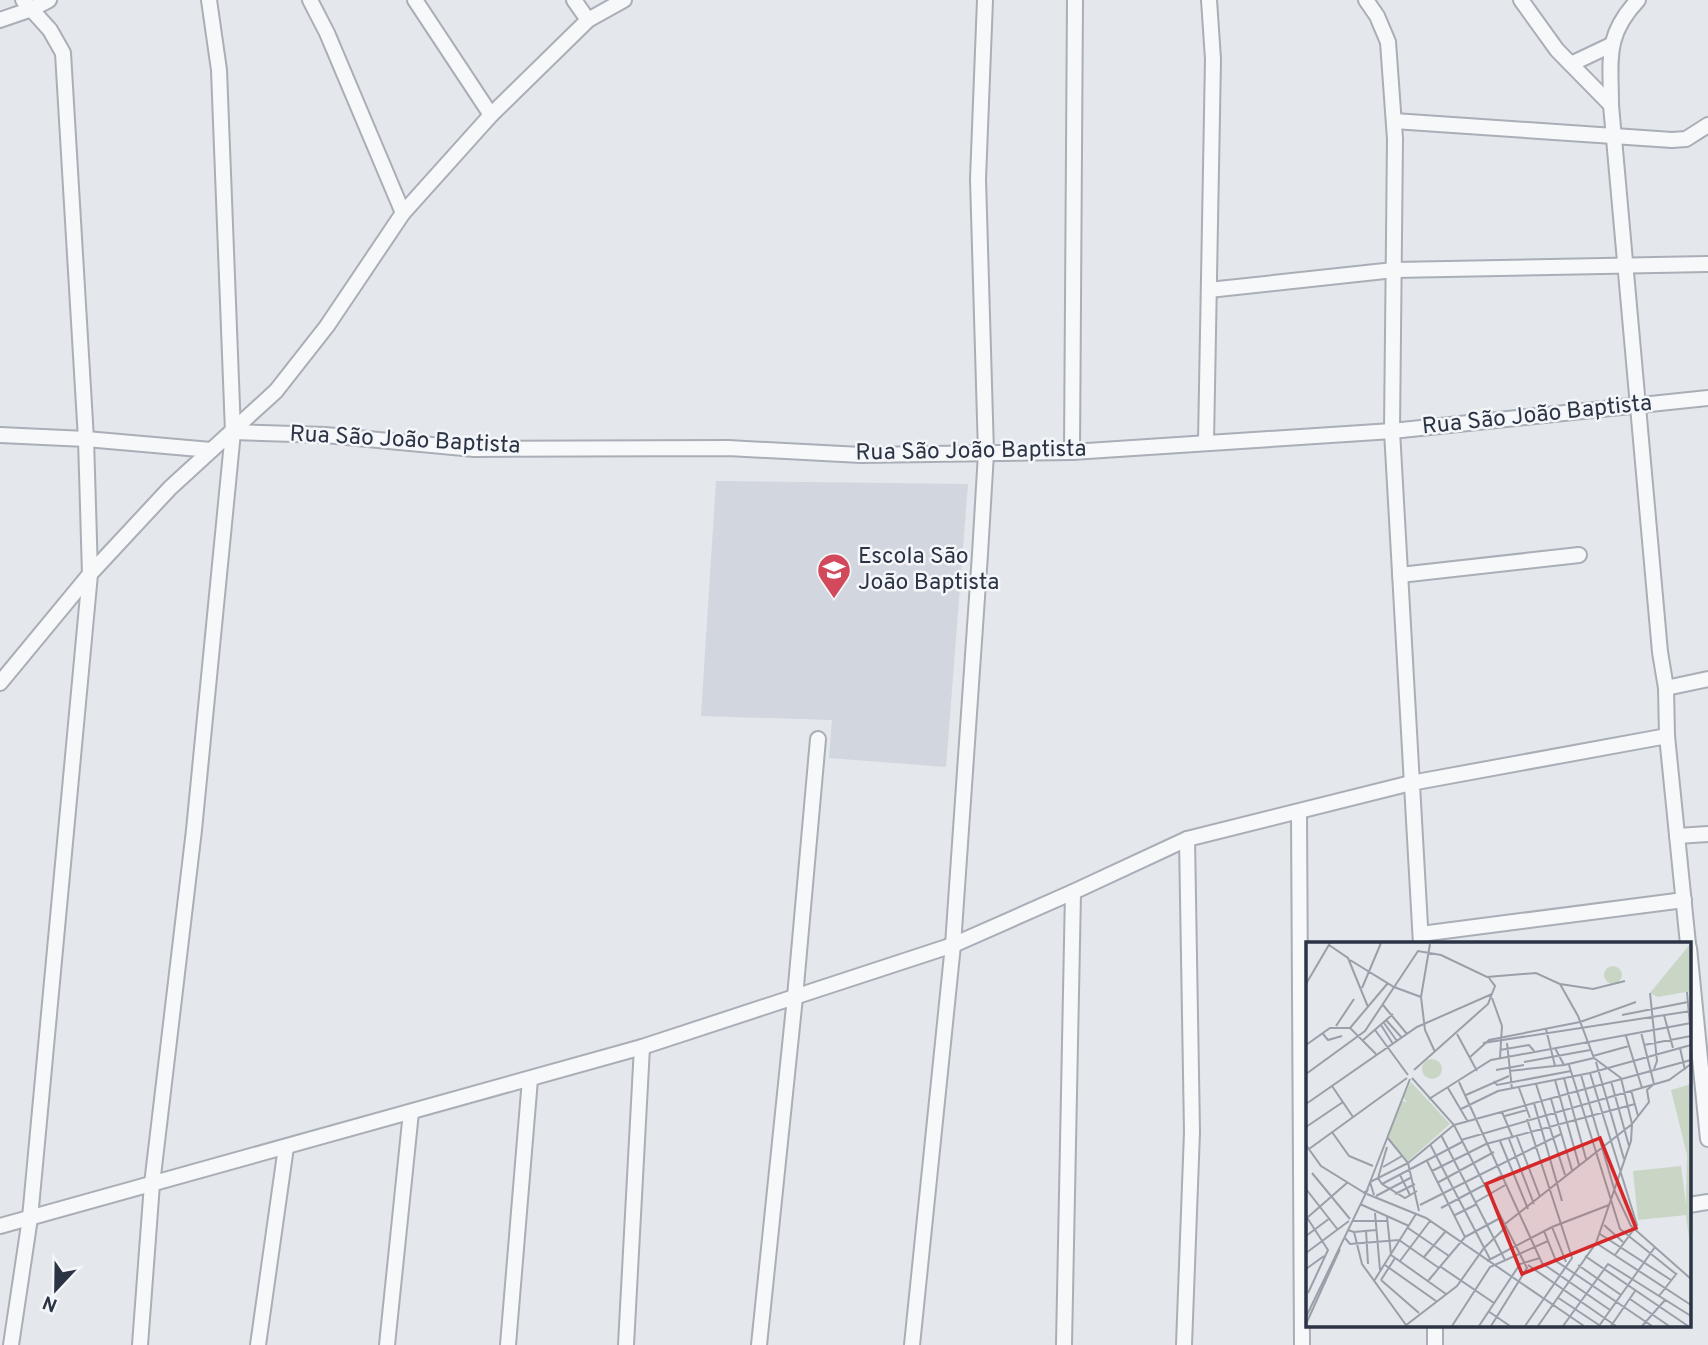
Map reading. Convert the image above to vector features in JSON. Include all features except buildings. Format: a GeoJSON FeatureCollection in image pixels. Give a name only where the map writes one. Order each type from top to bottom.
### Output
{"type":"FeatureCollection","features":[{"type":"Feature","properties":{"kind":"street"},"geometry":{"type":"LineString","coordinates":[[0,20],[27,4],[50,0]]}},
{"type":"Feature","properties":{"kind":"street"},"geometry":{"type":"LineString","coordinates":[[140,1345],[152,1184],[194,830],[233,432],[219,70],[209,0]]}},
{"type":"Feature","properties":{"kind":"street"},"geometry":{"type":"LineString","coordinates":[[310,0],[327,33],[403,213]]}},
{"type":"Feature","properties":{"kind":"street"},"geometry":{"type":"LineString","coordinates":[[415,0],[491,115]]}},
{"type":"Feature","properties":{"kind":"street"},"geometry":{"type":"LineString","coordinates":[[574,0],[588,20]]}},
{"type":"Feature","properties":{"kind":"street"},"geometry":{"type":"LineString","coordinates":[[0,683],[90,574],[170,488],[276,391],[318,337],[403,213],[491,115],[588,20],[624,0]]}},
{"type":"Feature","properties":{"kind":"street"},"geometry":{"type":"LineString","coordinates":[[912,1345],[953,945],[986,453],[978,179],[985,0]]}},
{"type":"Feature","properties":{"kind":"street"},"geometry":{"type":"LineString","coordinates":[[1072,452],[1075,0]]}},
{"type":"Feature","properties":{"kind":"street"},"geometry":{"type":"LineString","coordinates":[[1206,442],[1213,59],[1209,0]]}},
{"type":"Feature","properties":{"kind":"street"},"geometry":{"type":"LineString","coordinates":[[1366,0],[1377,16],[1388,42],[1394,121],[1392,431],[1421,939],[1684,900]]}},
{"type":"Feature","properties":{"kind":"street"},"geometry":{"type":"LineString","coordinates":[[1521,0],[1557,50],[1611,105]]}},
{"type":"Feature","properties":{"kind":"street"},"geometry":{"type":"LineString","coordinates":[[1638,0],[1625,13],[1611,45],[1611,105],[1660,653],[1666,688],[1667,736],[1689,942]]}},
{"type":"Feature","properties":{"kind":"street"},"geometry":{"type":"LineString","coordinates":[[11,1345],[30,1218],[90,574],[86,439],[63,53],[50,30],[27,4]]}},
{"type":"Feature","properties":{"kind":"street"},"geometry":{"type":"LineString","coordinates":[[1571,64],[1611,45]]}},
{"type":"Feature","properties":{"kind":"street"},"geometry":{"type":"LineString","coordinates":[[1394,121],[1686,139],[1708,125]]}},
{"type":"Feature","properties":{"kind":"street"},"geometry":{"type":"LineString","coordinates":[[1209,290],[1394,270],[1708,264]]}},
{"type":"Feature","properties":{"kind":"street","name":"Rua São João Baptista"},"geometry":{"type":"LineString","coordinates":[[233,432],[325,435],[474,449],[706,447],[861,455],[1072,452],[1392,431],[1708,398]]}},
{"type":"Feature","properties":{"kind":"street"},"geometry":{"type":"LineString","coordinates":[[0,435],[86,439],[211,450]]}},
{"type":"Feature","properties":{"kind":"street"},"geometry":{"type":"LineString","coordinates":[[1400,575],[1579,555]]}},
{"type":"Feature","properties":{"kind":"street"},"geometry":{"type":"LineString","coordinates":[[1666,688],[1708,679]]}},
{"type":"Feature","properties":{"kind":"street"},"geometry":{"type":"LineString","coordinates":[[0,1227],[642,1047],[795,997],[953,945],[1187,839],[1411,783],[1667,736]]}},
{"type":"Feature","properties":{"kind":"street"},"geometry":{"type":"LineString","coordinates":[[759,1345],[795,997],[818,739]]}},
{"type":"Feature","properties":{"kind":"street"},"geometry":{"type":"LineString","coordinates":[[1299,813],[1302,1345]]}},
{"type":"Feature","properties":{"kind":"street"},"geometry":{"type":"LineString","coordinates":[[1677,836],[1708,834]]}},
{"type":"Feature","properties":{"kind":"street"},"geometry":{"type":"LineString","coordinates":[[1184,1345],[1192,1132],[1187,839]]}},
{"type":"Feature","properties":{"kind":"street"},"geometry":{"type":"LineString","coordinates":[[1064,1345],[1073,892]]}},
{"type":"Feature","properties":{"kind":"street"},"geometry":{"type":"LineString","coordinates":[[1690,967],[1694,1049],[1708,1139]]}},
{"type":"Feature","properties":{"kind":"street"},"geometry":{"type":"LineString","coordinates":[[626,1345],[642,1047]]}},
{"type":"Feature","properties":{"kind":"street"},"geometry":{"type":"LineString","coordinates":[[508,1345],[530,1079]]}},
{"type":"Feature","properties":{"kind":"street"},"geometry":{"type":"LineString","coordinates":[[387,1345],[411,1112]]}},
{"type":"Feature","properties":{"kind":"street"},"geometry":{"type":"LineString","coordinates":[[258,1345],[286,1147]]}},
{"type":"Feature","properties":{"kind":"street"},"geometry":{"type":"LineString","coordinates":[[1690,1205],[1708,1202]]}},
{"type":"Feature","properties":{"kind":"shaded area","name":"Escola São João Baptista"},"geometry":{"type":"Polygon","coordinates":[[[716,481],[968,484],[946,767],[829,758],[832,720],[701,716],[716,481]]]}},
{"type":"Feature","properties":{"kind":"place","name":"Escola São João Baptista"},"geometry":{"type":"Point","coordinates":[834,600]}}]}
